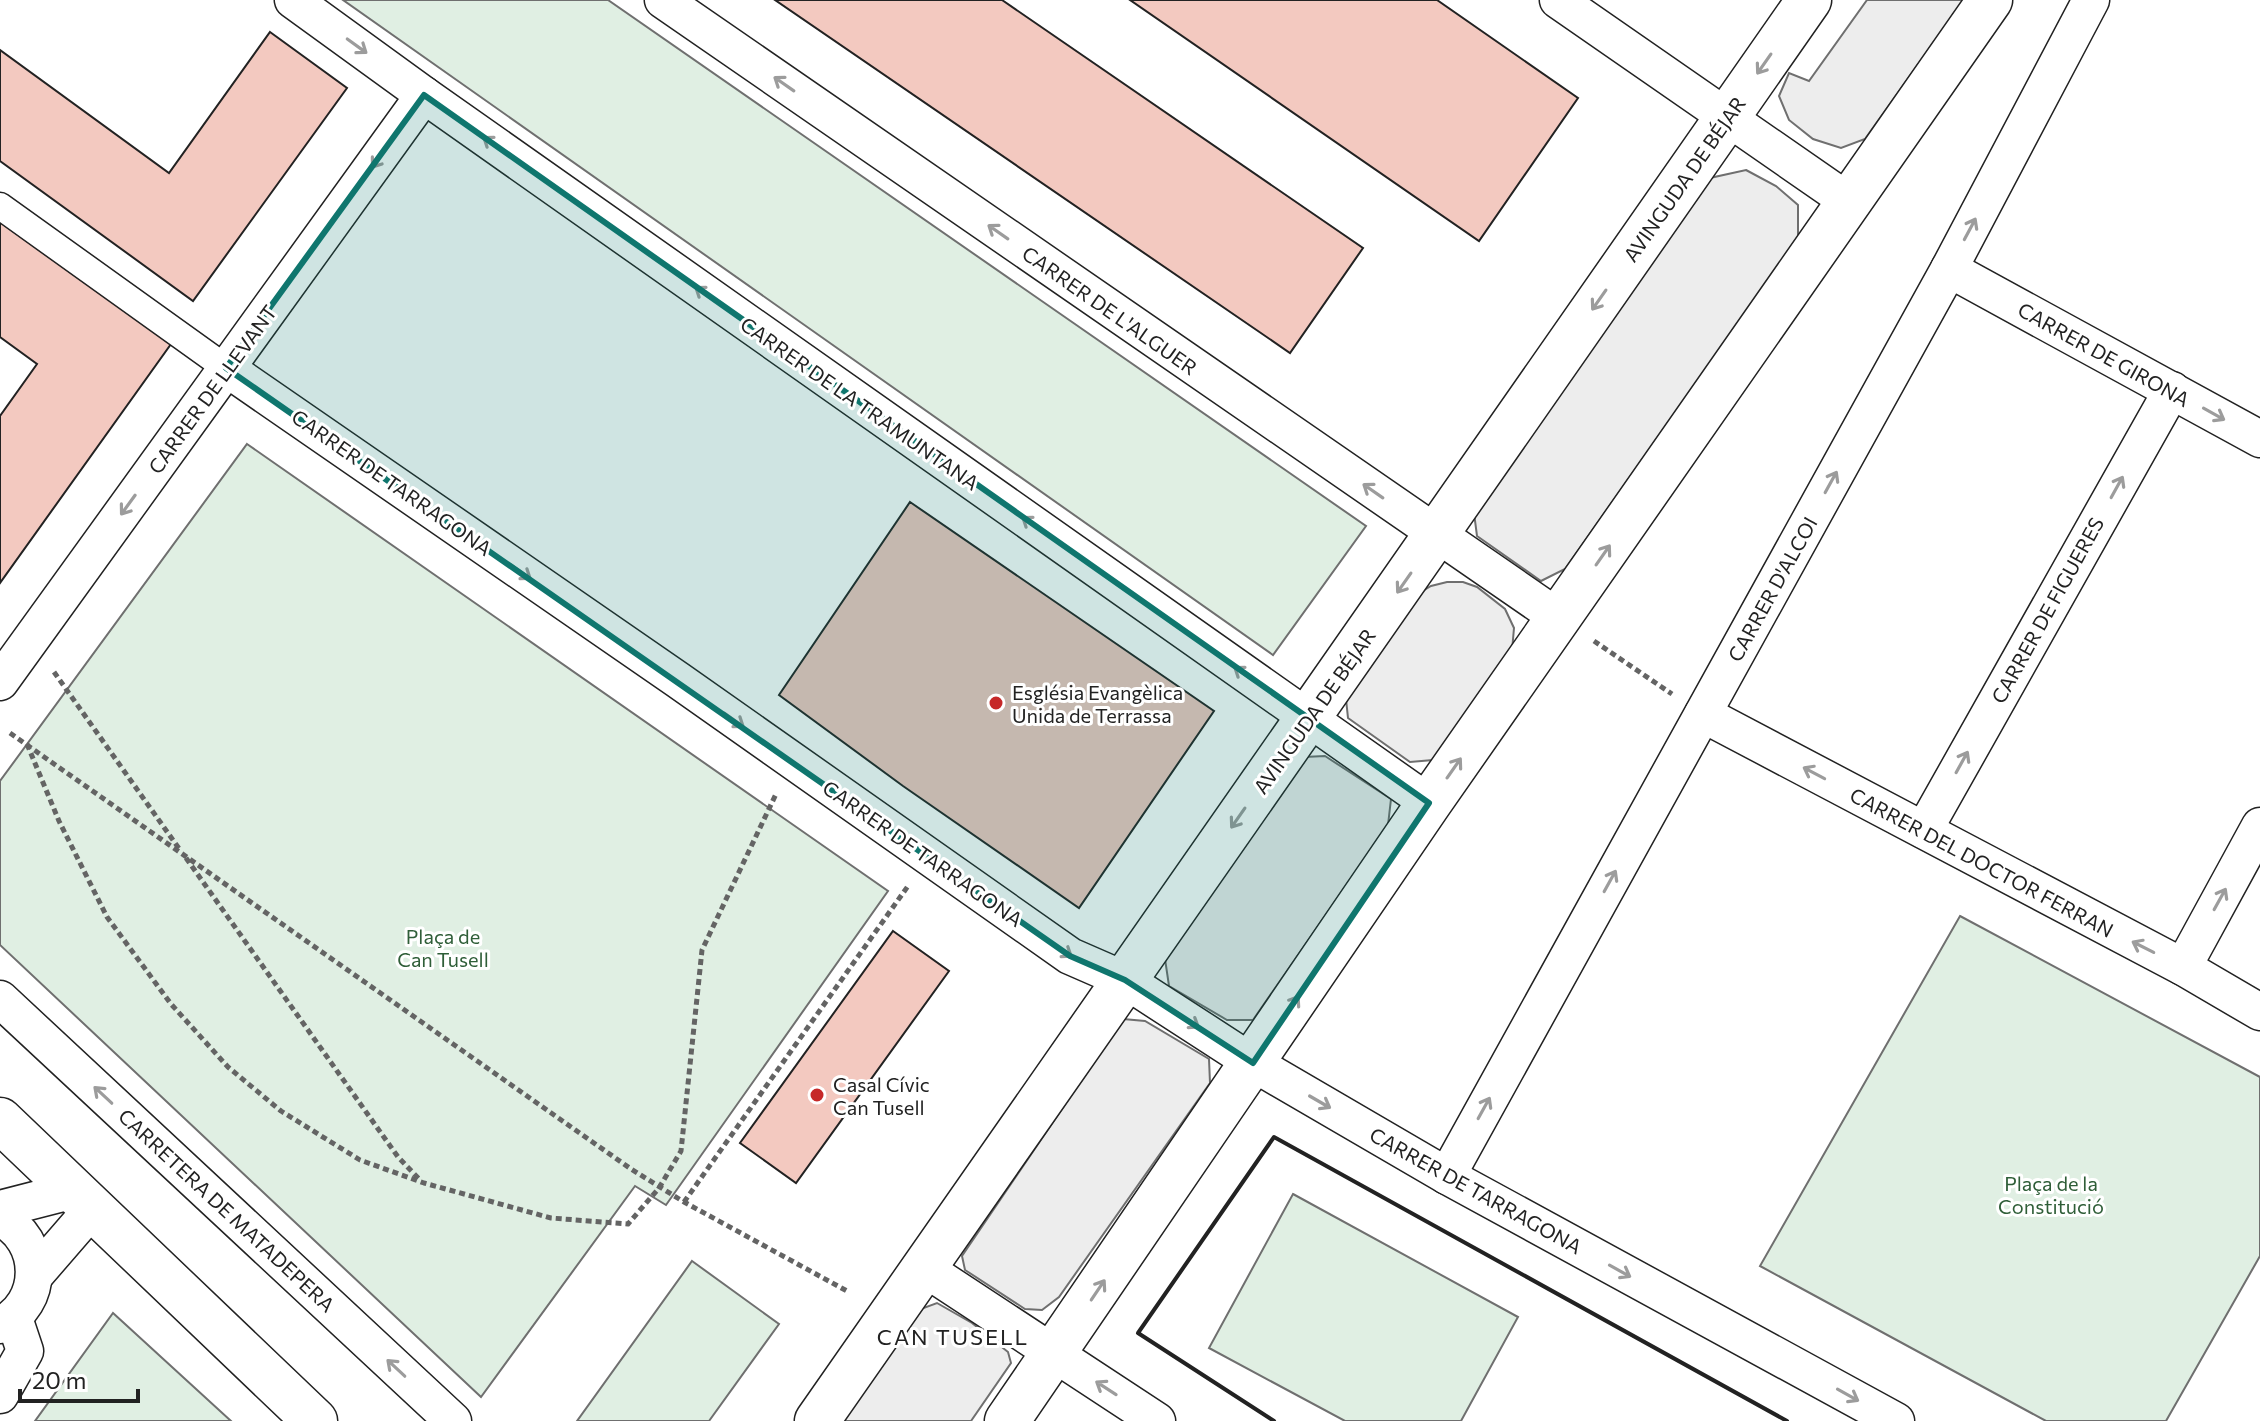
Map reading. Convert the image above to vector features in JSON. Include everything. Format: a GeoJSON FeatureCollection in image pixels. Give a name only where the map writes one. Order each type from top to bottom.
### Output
{"type":"FeatureCollection","features":[{"type":"Feature","properties":{"kind":"main road","name":"AVINGUDA DE BÉJAR"},"geometry":{"type":"LineString","coordinates":[[817,1421],[1809,0]]}},
{"type":"Feature","properties":{"kind":"main road"},"geometry":{"type":"LineString","coordinates":[[1007,1421],[1429,803],[1990,0]]}},
{"type":"Feature","properties":{"kind":"main road"},"geometry":{"type":"LineString","coordinates":[[0,1120],[315,1421]]}},
{"type":"Feature","properties":{"kind":"street","name":"CARRER DE LA TRAMUNTANA"},"geometry":{"type":"LineString","coordinates":[[293,0],[1429,803]]}},
{"type":"Feature","properties":{"kind":"street","name":"CARRER DE L'ALGUER"},"geometry":{"type":"LineString","coordinates":[[663,0],[1559,618]]}},
{"type":"Feature","properties":{"kind":"street"},"geometry":{"type":"LineString","coordinates":[[1558,0],[1848,201]]}},
{"type":"Feature","properties":{"kind":"street","name":"CARRER D'ALCOI"},"geometry":{"type":"LineString","coordinates":[[1447,1176],[1949,269],[2091,0]]}},
{"type":"Feature","properties":{"kind":"street","name":"CARRER DE LLEVANT"},"geometry":{"type":"LineString","coordinates":[[0,682],[424,95]]}},
{"type":"Feature","properties":{"kind":"street","name":"CARRER DE TARRAGONA"},"geometry":{"type":"LineString","coordinates":[[0,206],[226,368],[1070,956],[1125,980],[1253,1063],[1447,1176],[1896,1421]]}},
{"type":"Feature","properties":{"kind":"street","name":"CARRER DE GIRONA"},"geometry":{"type":"LineString","coordinates":[[1949,269],[2260,439]]}},
{"type":"Feature","properties":{"kind":"street","name":"CARRER DE FIGUERES"},"geometry":{"type":"LineString","coordinates":[[1924,830],[2172,390]]}},
{"type":"Feature","properties":{"kind":"street","name":"CARRER DEL DOCTOR FERRAN"},"geometry":{"type":"LineString","coordinates":[[1703,714],[2183,967],[2260,1012]]}},
{"type":"Feature","properties":{"kind":"street"},"geometry":{"type":"LineString","coordinates":[[2183,967],[2260,826]]}},
{"type":"Feature","properties":{"kind":"street","name":"CARRETERA DE MATADEPERA"},"geometry":{"type":"LineString","coordinates":[[0,999],[453,1421]]}},
{"type":"Feature","properties":{"kind":"street"},"geometry":{"type":"LineString","coordinates":[[0,1209],[84,1199]]}},
{"type":"Feature","properties":{"kind":"street"},"geometry":{"type":"LineString","coordinates":[[0,1395],[25,1351],[7,1321],[28,1299],[35,1275],[84,1199]]}},
{"type":"Feature","properties":{"kind":"street"},"geometry":{"type":"LineString","coordinates":[[0,1218],[22,1235],[33,1254],[35,1275]]}},
{"type":"Feature","properties":{"kind":"street"},"geometry":{"type":"LineString","coordinates":[[924,1268],[1157,1421]]}},
{"type":"Feature","properties":{"kind":"path"},"geometry":{"type":"LineString","coordinates":[[1559,618],[1703,714]]}},
{"type":"Feature","properties":{"kind":"path"},"geometry":{"type":"LineString","coordinates":[[53,672],[398,1157],[424,1183]]}},
{"type":"Feature","properties":{"kind":"path"},"geometry":{"type":"LineString","coordinates":[[10,733],[659,1188],[847,1291]]}},
{"type":"Feature","properties":{"kind":"path"},"geometry":{"type":"LineString","coordinates":[[27,744],[59,821],[107,917],[180,1015],[228,1067],[281,1111],[360,1160],[424,1183],[551,1218],[628,1224],[659,1188],[681,1151],[702,950],[782,783]]}},
{"type":"Feature","properties":{"kind":"path"},"geometry":{"type":"LineString","coordinates":[[684,1202],[908,885]]}},
{"type":"Feature","properties":{"kind":"highlighted area"},"geometry":{"type":"Polygon","coordinates":[[[424,95],[1429,803],[1253,1063],[1125,980],[1070,956],[226,368],[424,95]]]}},
{"type":"Feature","properties":{"kind":"green space"},"geometry":{"type":"Polygon","coordinates":[[[343,0],[608,0],[1366,526],[1273,655],[343,0]]]}},
{"type":"Feature","properties":{"kind":"green space","name":"Plaça de Can Tusell"},"geometry":{"type":"Polygon","coordinates":[[[247,444],[888,891],[666,1205],[635,1186],[481,1397],[0,945],[0,781],[247,444]]]}},
{"type":"Feature","properties":{"kind":"green space","name":"Plaça de la Constitució"},"geometry":{"type":"Polygon","coordinates":[[[1960,916],[2260,1077],[2260,1256],[2166,1421],[2046,1421],[1760,1266],[1960,916]]]}},
{"type":"Feature","properties":{"kind":"green space"},"geometry":{"type":"Polygon","coordinates":[[[1293,1194],[1518,1317],[1461,1421],[1345,1421],[1209,1348],[1293,1194]]]}},
{"type":"Feature","properties":{"kind":"green space"},"geometry":{"type":"Polygon","coordinates":[[[692,1261],[779,1324],[709,1421],[577,1421],[692,1261]]]}},
{"type":"Feature","properties":{"kind":"green space"},"geometry":{"type":"Polygon","coordinates":[[[113,1313],[231,1421],[35,1421],[113,1313]]]}},
{"type":"Feature","properties":{"kind":"shaded area"},"geometry":{"type":"Polygon","coordinates":[[[1867,0],[1964,0],[1865,139],[1841,148],[1813,139],[1789,120],[1779,96],[1789,73],[1809,81],[1867,0]]]}},
{"type":"Feature","properties":{"kind":"shaded area"},"geometry":{"type":"Polygon","coordinates":[[[1746,170],[1776,186],[1798,205],[1798,239],[1565,569],[1541,581],[1477,536],[1474,513],[1710,178],[1746,170]]]}},
{"type":"Feature","properties":{"kind":"shaded area"},"geometry":{"type":"Polygon","coordinates":[[[1463,582],[1477,587],[1505,609],[1514,628],[1512,651],[1433,760],[1410,762],[1348,718],[1346,699],[1416,595],[1431,586],[1463,582]]]}},
{"type":"Feature","properties":{"kind":"shaded area"},"geometry":{"type":"Polygon","coordinates":[[[1325,756],[1391,799],[1388,825],[1253,1020],[1227,1020],[1169,986],[1165,959],[1304,757],[1325,756]]]}},
{"type":"Feature","properties":{"kind":"shaded area"},"geometry":{"type":"Polygon","coordinates":[[[1123,1019],[1145,1021],[1209,1059],[1210,1083],[1059,1297],[1042,1310],[1025,1309],[965,1270],[962,1256],[1123,1019]]]}},
{"type":"Feature","properties":{"kind":"shaded area"},"geometry":{"type":"Polygon","coordinates":[[[937,1303],[972,1323],[1008,1352],[1011,1363],[971,1421],[840,1421],[918,1310],[937,1303]]]}},
{"type":"Feature","properties":{"kind":"building"},"geometry":{"type":"Polygon","coordinates":[[[775,0],[1002,0],[1363,248],[1290,353],[775,0]]]}},
{"type":"Feature","properties":{"kind":"building"},"geometry":{"type":"Polygon","coordinates":[[[1130,0],[1437,0],[1578,98],[1479,241],[1130,0]]]}},
{"type":"Feature","properties":{"kind":"building"},"geometry":{"type":"Polygon","coordinates":[[[270,32],[347,88],[193,301],[0,161],[0,50],[169,173],[270,32]]]}},
{"type":"Feature","properties":{"kind":"building"},"geometry":{"type":"Polygon","coordinates":[[[0,222],[171,344],[0,583],[0,416],[37,364],[0,337],[0,222]]]}},
{"type":"Feature","properties":{"kind":"building","name":"Església Evangèlica Unida de Terrassa"},"geometry":{"type":"Polygon","coordinates":[[[910,502],[1214,711],[1079,908],[903,786],[779,695],[910,502]]]}},
{"type":"Feature","properties":{"kind":"building","name":"Casal Cívic Can Tusell"},"geometry":{"type":"Polygon","coordinates":[[[893,931],[949,971],[796,1183],[740,1143],[893,931]]]}},
{"type":"Feature","properties":{"kind":"wall"},"geometry":{"type":"LineString","coordinates":[[1274,1421],[1138,1333],[1274,1137],[1787,1421]]}},
{"type":"Feature","properties":{"kind":"place","name":"Església Evangèlica Unida de Terrassa"},"geometry":{"type":"Point","coordinates":[996,703]}},
{"type":"Feature","properties":{"kind":"place","name":"Casal Cívic Can Tusell"},"geometry":{"type":"Point","coordinates":[817,1095]}},
{"type":"Feature","properties":{"kind":"district","name":"CAN TUSELL"},"geometry":{"type":"Point","coordinates":[953,1336]}}]}
